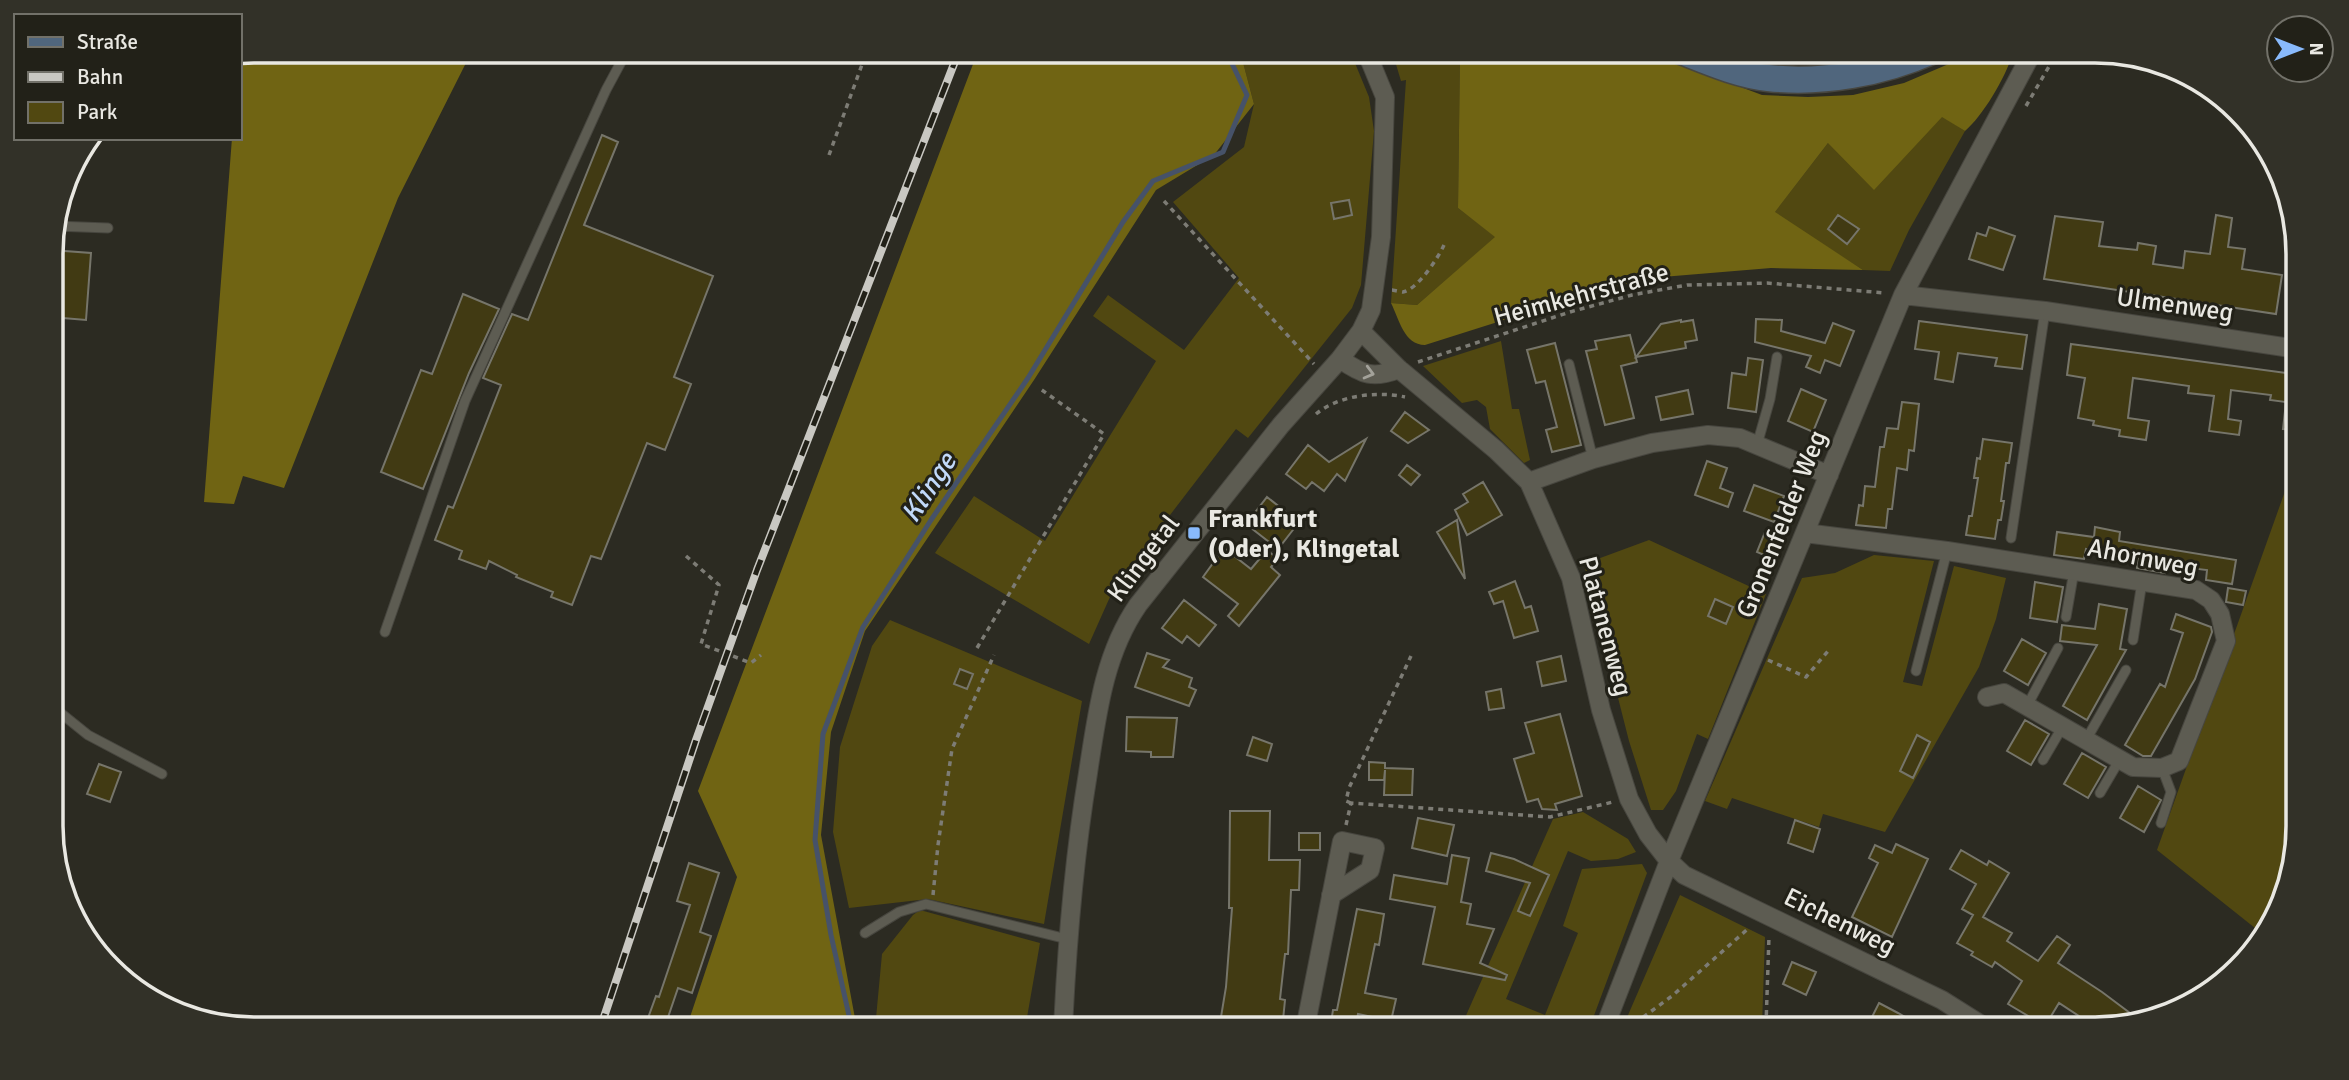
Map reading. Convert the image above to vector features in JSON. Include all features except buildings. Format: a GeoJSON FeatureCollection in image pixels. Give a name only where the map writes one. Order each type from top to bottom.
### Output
{"type":"FeatureCollection","features":[{"type":"Feature","properties":{"kind":"main road"},"geometry":{"type":"LineString","coordinates":[[1715,63],[1768,78],[1817,79],[1861,73],[1900,63]]}},
{"type":"Feature","properties":{"kind":"street","name":"Klingetal"},"geometry":{"type":"LineString","coordinates":[[1064,1017],[1067,939],[1082,807],[1100,697],[1114,650],[1138,604],[1281,425],[1340,359],[1361,331],[1371,310],[1381,237],[1385,97],[1371,63]]}},
{"type":"Feature","properties":{"kind":"street","name":"Gronenfelder Weg"},"geometry":{"type":"LineString","coordinates":[[1609,1017],[1669,861],[1903,295],[2027,63]]}},
{"type":"Feature","properties":{"kind":"street","name":"Ulmenweg"},"geometry":{"type":"LineString","coordinates":[[1903,295],[2045,311],[2286,347]]}},
{"type":"Feature","properties":{"kind":"street","name":"Platanenweg"},"geometry":{"type":"LineString","coordinates":[[1361,331],[1399,369],[1496,450],[1529,482],[1571,578],[1601,710],[1629,799],[1648,834],[1669,861]]}},
{"type":"Feature","properties":{"kind":"street"},"geometry":{"type":"LineString","coordinates":[[1340,359],[1358,371],[1379,377],[1399,369]]}},
{"type":"Feature","properties":{"kind":"street"},"geometry":{"type":"LineString","coordinates":[[1529,482],[1593,459],[1690,436],[1740,438],[1829,475]]}},
{"type":"Feature","properties":{"kind":"street","name":"Ahornweg"},"geometry":{"type":"LineString","coordinates":[[1805,533],[1947,551],[2196,590],[2211,600],[2220,614],[2226,641],[2179,761],[2162,768]]}},
{"type":"Feature","properties":{"kind":"street"},"geometry":{"type":"LineString","coordinates":[[1987,697],[2004,693],[2133,767],[2162,768]]}},
{"type":"Feature","properties":{"kind":"street"},"geometry":{"type":"LineString","coordinates":[[1307,1017],[1331,895],[1342,841],[1375,848],[1370,870],[1331,895]]}},
{"type":"Feature","properties":{"kind":"street","name":"Eichenweg"},"geometry":{"type":"LineString","coordinates":[[1669,861],[1684,875],[1942,1000],[1969,1017]]}},
{"type":"Feature","properties":{"kind":"lane"},"geometry":{"type":"LineString","coordinates":[[385,632],[465,401],[620,63]]}},
{"type":"Feature","properties":{"kind":"lane"},"geometry":{"type":"LineString","coordinates":[[66,226],[108,228]]}},
{"type":"Feature","properties":{"kind":"lane"},"geometry":{"type":"LineString","coordinates":[[2011,538],[2045,311]]}},
{"type":"Feature","properties":{"kind":"lane"},"geometry":{"type":"LineString","coordinates":[[1757,445],[1770,399],[1777,357]]}},
{"type":"Feature","properties":{"kind":"lane"},"geometry":{"type":"LineString","coordinates":[[1569,364],[1593,459]]}},
{"type":"Feature","properties":{"kind":"lane"},"geometry":{"type":"LineString","coordinates":[[1916,671],[1947,551]]}},
{"type":"Feature","properties":{"kind":"lane"},"geometry":{"type":"LineString","coordinates":[[2066,617],[2074,571]]}},
{"type":"Feature","properties":{"kind":"lane"},"geometry":{"type":"LineString","coordinates":[[2133,640],[2143,582]]}},
{"type":"Feature","properties":{"kind":"lane"},"geometry":{"type":"LineString","coordinates":[[2027,705],[2058,648]]}},
{"type":"Feature","properties":{"kind":"lane"},"geometry":{"type":"LineString","coordinates":[[2086,740],[2126,670]]}},
{"type":"Feature","properties":{"kind":"lane"},"geometry":{"type":"LineString","coordinates":[[63,715],[88,735],[163,774]]}},
{"type":"Feature","properties":{"kind":"lane"},"geometry":{"type":"LineString","coordinates":[[2043,760],[2063,726]]}},
{"type":"Feature","properties":{"kind":"lane"},"geometry":{"type":"LineString","coordinates":[[2101,793],[2120,759]]}},
{"type":"Feature","properties":{"kind":"lane"},"geometry":{"type":"LineString","coordinates":[[2161,823],[2171,792],[2162,768]]}},
{"type":"Feature","properties":{"kind":"lane"},"geometry":{"type":"LineString","coordinates":[[865,933],[899,912],[926,904],[1067,939]]}},
{"type":"Feature","properties":{"kind":"path"},"geometry":{"type":"LineString","coordinates":[[829,155],[863,63]]}},
{"type":"Feature","properties":{"kind":"path"},"geometry":{"type":"LineString","coordinates":[[1164,201],[1304,355],[1326,374]]}},
{"type":"Feature","properties":{"kind":"path"},"geometry":{"type":"LineString","coordinates":[[1374,286],[1402,292],[1410,288],[1435,264],[1444,246]]}},
{"type":"Feature","properties":{"kind":"path","name":"Heimkehrstraße"},"geometry":{"type":"LineString","coordinates":[[1399,369],[1570,312],[1632,295],[1687,285],[1767,283],[1903,295]]}},
{"type":"Feature","properties":{"kind":"path"},"geometry":{"type":"LineString","coordinates":[[977,648],[1104,435],[1039,388]]}},
{"type":"Feature","properties":{"kind":"path"},"geometry":{"type":"LineString","coordinates":[[1311,418],[1321,410],[1365,395],[1392,394],[1416,400]]}},
{"type":"Feature","properties":{"kind":"path"},"geometry":{"type":"LineString","coordinates":[[686,556],[719,585],[701,644],[751,663],[761,655]]}},
{"type":"Feature","properties":{"kind":"path"},"geometry":{"type":"LineString","coordinates":[[1756,655],[1806,677],[1828,651]]}},
{"type":"Feature","properties":{"kind":"path"},"geometry":{"type":"LineString","coordinates":[[932,906],[952,749],[994,655]]}},
{"type":"Feature","properties":{"kind":"path"},"geometry":{"type":"LineString","coordinates":[[1411,656],[1349,788],[1346,801],[1550,817],[1629,799]]}},
{"type":"Feature","properties":{"kind":"path"},"geometry":{"type":"LineString","coordinates":[[1342,841],[1352,803]]}},
{"type":"Feature","properties":{"kind":"path"},"geometry":{"type":"LineString","coordinates":[[1766,1017],[1767,915]]}},
{"type":"Feature","properties":{"kind":"path"},"geometry":{"type":"LineString","coordinates":[[1643,1017],[1767,915]]}},
{"type":"Feature","properties":{"kind":"green space"},"geometry":{"type":"Polygon","coordinates":[[[1243,63],[1355,63],[1369,97],[1374,131],[1361,285],[1352,308],[1248,438],[1236,429],[1114,588],[1089,644],[935,553],[974,496],[1045,541],[1156,361],[1093,316],[1108,295],[1184,350],[1239,278],[1173,202],[1244,147],[1254,104],[1243,63]]]}},
{"type":"Feature","properties":{"kind":"green space"},"geometry":{"type":"Polygon","coordinates":[[[1396,63],[1460,63],[1458,208],[1496,237],[1417,305],[1391,303],[1406,80],[1401,81],[1396,63]]]}},
{"type":"Feature","properties":{"kind":"green space"},"geometry":{"type":"Polygon","coordinates":[[[1942,116],[1965,131],[1909,230],[1890,271],[1863,270],[1774,213],[1828,143],[1942,116]]]}},
{"type":"Feature","properties":{"kind":"green space"},"geometry":{"type":"Polygon","coordinates":[[[1501,341],[1512,409],[1519,409],[1530,460],[1524,463],[1490,429],[1486,407],[1477,400],[1462,403],[1423,366],[1501,341]]]}},
{"type":"Feature","properties":{"kind":"green space"},"geometry":{"type":"Polygon","coordinates":[[[2286,488],[2286,826],[2279,876],[2256,929],[2157,850],[2286,488]]]}},
{"type":"Feature","properties":{"kind":"green space"},"geometry":{"type":"Polygon","coordinates":[[[1649,540],[1766,594],[1708,739],[1697,734],[1676,791],[1663,810],[1651,810],[1629,741],[1584,564],[1649,540]]]}},
{"type":"Feature","properties":{"kind":"green space"},"geometry":{"type":"Polygon","coordinates":[[[1874,555],[1934,561],[1903,682],[1922,686],[1954,566],[2006,578],[1996,619],[1979,667],[1885,832],[1823,814],[1819,827],[1732,798],[1727,809],[1705,801],[1802,578],[1835,573],[1874,555]]]}},
{"type":"Feature","properties":{"kind":"green space"},"geometry":{"type":"Polygon","coordinates":[[[890,620],[1082,701],[1044,924],[928,899],[849,908],[833,832],[840,747],[872,646],[890,620]]]}},
{"type":"Feature","properties":{"kind":"green space"},"geometry":{"type":"Polygon","coordinates":[[[1583,812],[1628,839],[1636,852],[1618,859],[1591,861],[1568,851],[1506,999],[1545,1015],[1578,933],[1563,926],[1582,869],[1642,864],[1647,873],[1593,1017],[1465,1017],[1553,819],[1583,812]]]}},
{"type":"Feature","properties":{"kind":"green space"},"geometry":{"type":"Polygon","coordinates":[[[1680,895],[1765,937],[1762,1017],[1627,1017],[1680,895]]]}},
{"type":"Feature","properties":{"kind":"green space"},"geometry":{"type":"Polygon","coordinates":[[[920,910],[1040,943],[1027,1017],[876,1017],[882,954],[920,910]]]}},
{"type":"Feature","properties":{"kind":"shaded area"},"geometry":{"type":"Polygon","coordinates":[[[466,63],[398,198],[284,488],[243,476],[234,504],[204,502],[232,140],[242,140],[242,64],[466,63]]]}},
{"type":"Feature","properties":{"kind":"shaded area"},"geometry":{"type":"Polygon","coordinates":[[[973,63],[1243,63],[1254,104],[1214,155],[1156,190],[1034,380],[865,631],[831,732],[821,835],[855,1017],[690,1017],[737,877],[698,791],[973,63]]]}},
{"type":"Feature","properties":{"kind":"shaded area"},"geometry":{"type":"Polygon","coordinates":[[[1460,63],[1677,63],[1762,95],[1808,97],[1853,95],[1904,83],[1951,63],[2009,63],[1993,96],[1965,131],[1942,117],[1874,190],[1828,143],[1775,212],[1863,270],[1771,268],[1650,278],[1583,295],[1425,345],[1418,344],[1407,336],[1391,303],[1417,305],[1495,237],[1458,208],[1460,63]]]}},
{"type":"Feature","properties":{"kind":"waterway","name":"Klinge"},"geometry":{"type":"LineString","coordinates":[[849,1017],[831,935],[815,840],[823,734],[863,627],[931,520],[1028,378],[1123,222],[1153,181],[1223,152],[1247,95],[1232,63]]}},
{"type":"Feature","properties":{"kind":"railway"},"geometry":{"type":"LineString","coordinates":[[604,1017],[696,740],[757,570],[954,63]]}},
{"type":"Feature","properties":{"kind":"place","name":"Frankfurt (Oder), Klingetal"},"geometry":{"type":"Point","coordinates":[1194,533]}}]}
